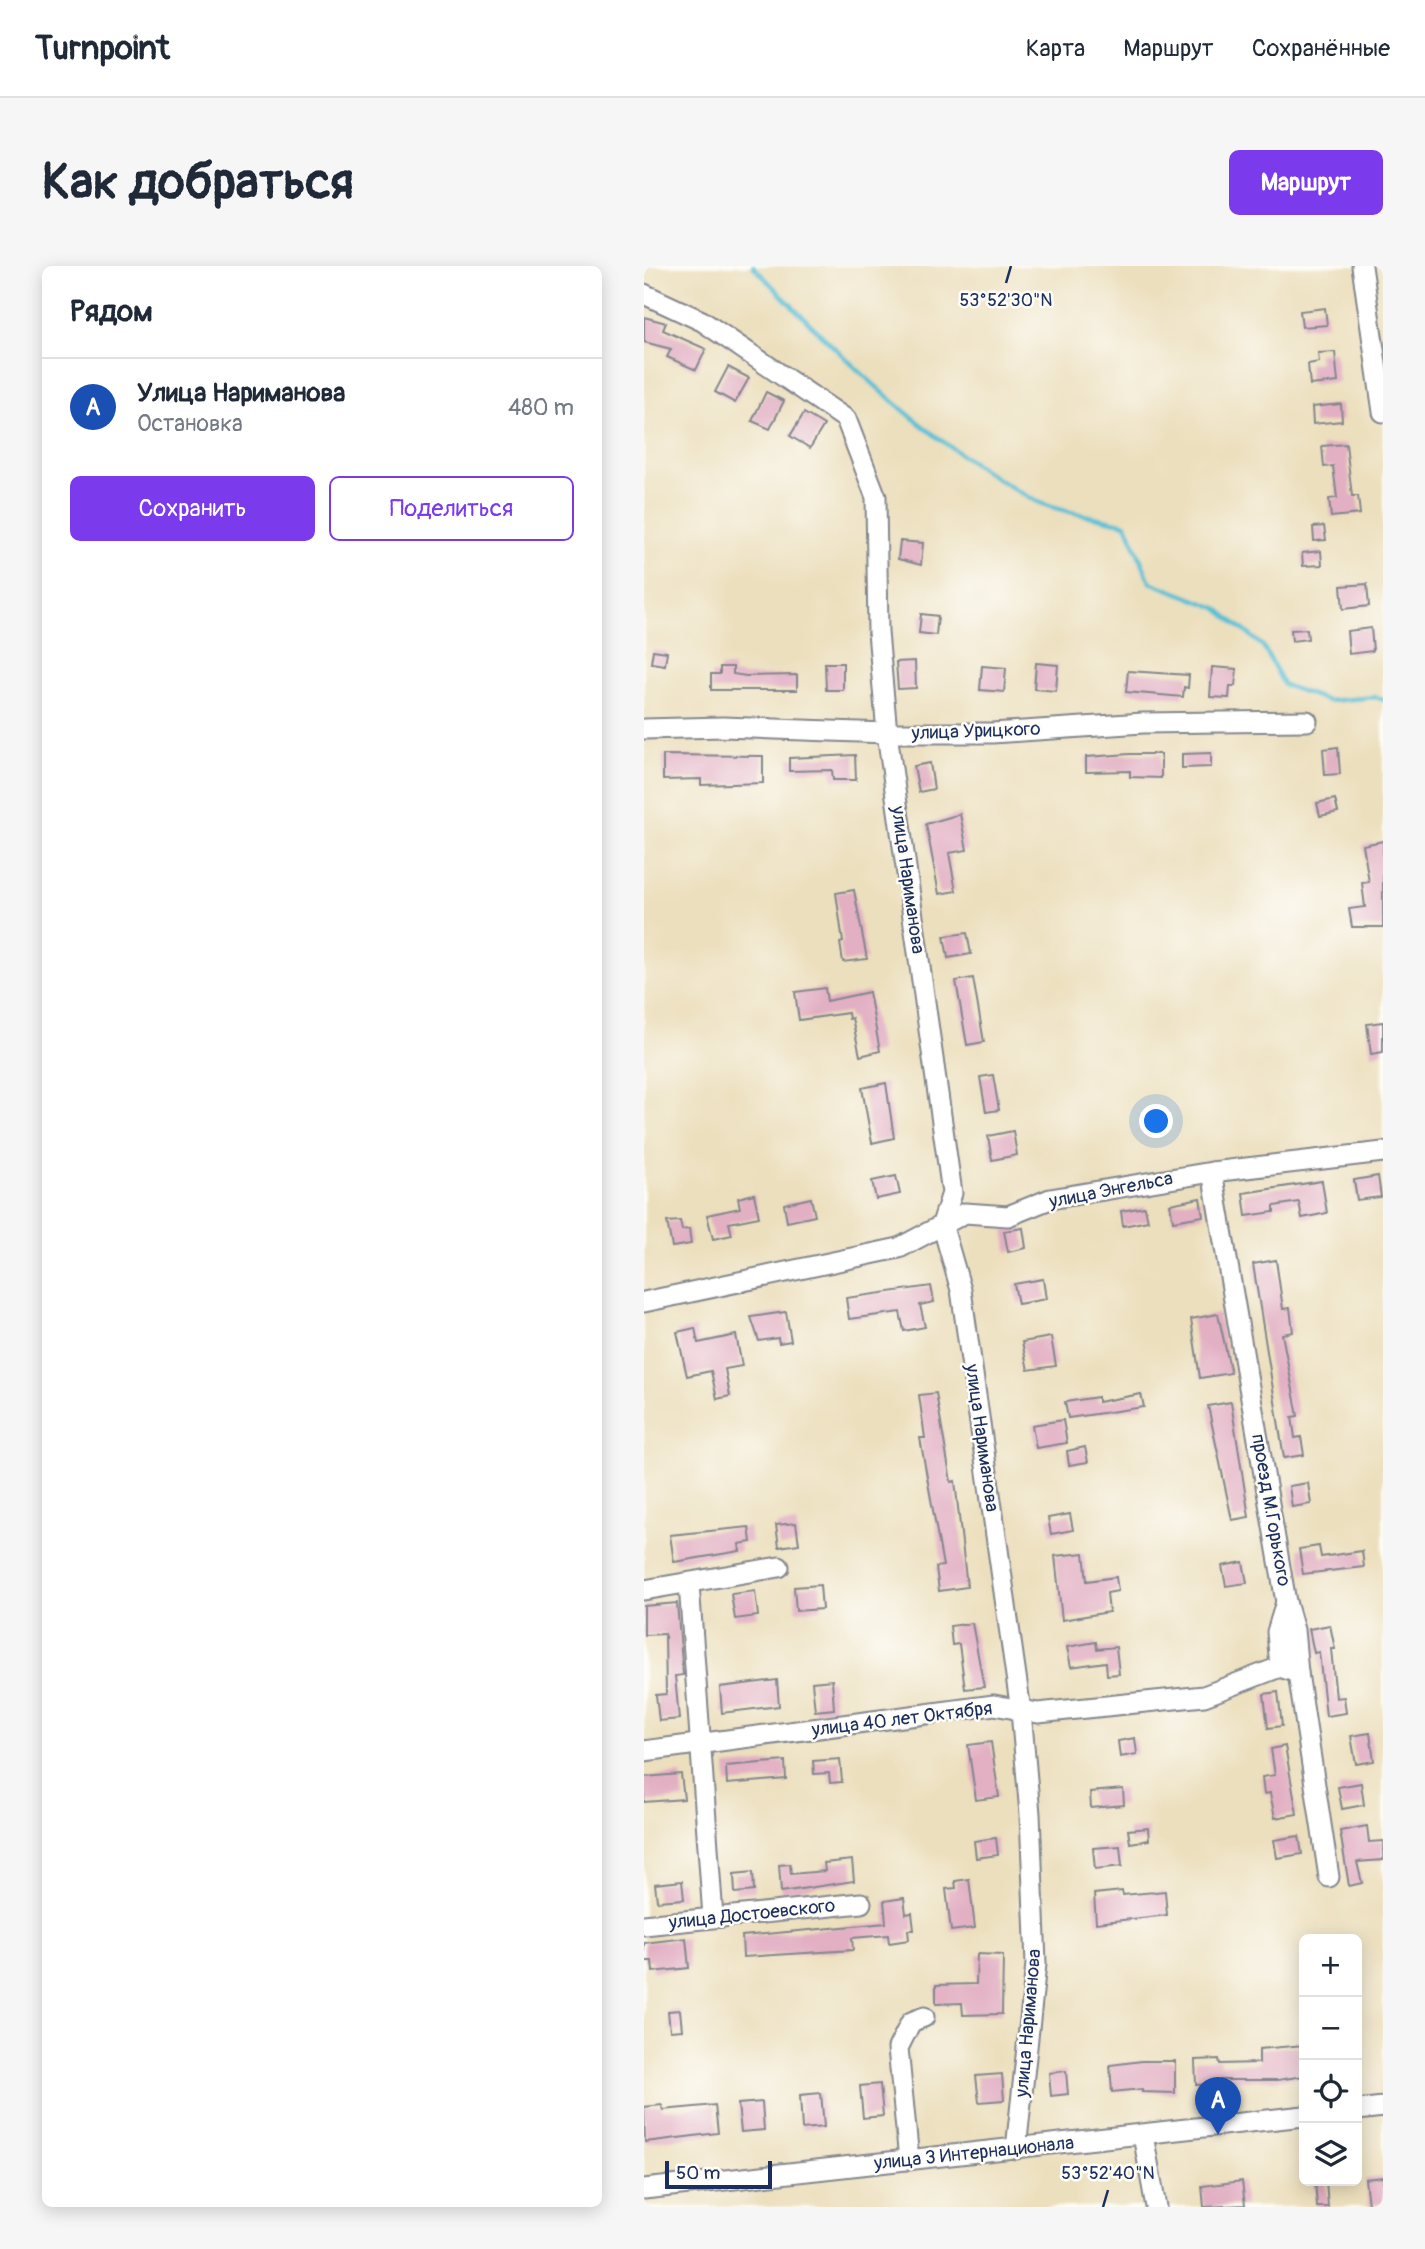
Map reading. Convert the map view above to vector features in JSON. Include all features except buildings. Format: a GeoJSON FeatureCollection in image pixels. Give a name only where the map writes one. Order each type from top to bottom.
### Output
{"type":"FeatureCollection","features":[{"type":"Feature","properties":{"kind":"street"},"geometry":{"type":"LineString","coordinates":[[1363,266],[1383,412]]}},
{"type":"Feature","properties":{"kind":"street","name":"улица Нариманова"},"geometry":{"type":"LineString","coordinates":[[644,294],[702,321],[846,419],[876,497],[878,632],[887,733],[952,1194],[942,1224],[961,1290],[1021,1712],[1030,1814],[1036,1964],[1029,2053],[1016,2149]]}},
{"type":"Feature","properties":{"kind":"street","name":"улица Урицкого"},"geometry":{"type":"LineString","coordinates":[[644,729],[723,727],[887,733],[992,733],[1143,723],[1307,721]]}},
{"type":"Feature","properties":{"kind":"street","name":"улица Энгельса"},"geometry":{"type":"LineString","coordinates":[[644,1302],[900,1248],[965,1213],[1008,1216],[1050,1199],[1212,1172],[1383,1152]]}},
{"type":"Feature","properties":{"kind":"street","name":"проезд М.Горького"},"geometry":{"type":"LineString","coordinates":[[1212,1172],[1286,1602],[1277,1632],[1289,1670],[1329,1877]]}},
{"type":"Feature","properties":{"kind":"street"},"geometry":{"type":"LineString","coordinates":[[644,1590],[779,1567]]}},
{"type":"Feature","properties":{"kind":"street"},"geometry":{"type":"LineString","coordinates":[[689,1584],[703,1744],[713,1917]]}},
{"type":"Feature","properties":{"kind":"street","name":"улица 40 лет Октября"},"geometry":{"type":"LineString","coordinates":[[644,1751],[994,1705],[1038,1713],[1204,1696],[1289,1670]]}},
{"type":"Feature","properties":{"kind":"street","name":"улица Достоевского"},"geometry":{"type":"LineString","coordinates":[[644,1925],[860,1903]]}},
{"type":"Feature","properties":{"kind":"street"},"geometry":{"type":"LineString","coordinates":[[909,2161],[898,2048],[911,2022],[924,2017]]}},
{"type":"Feature","properties":{"kind":"street"},"geometry":{"type":"LineString","coordinates":[[1362,2109],[1383,2107]]}},
{"type":"Feature","properties":{"kind":"street","name":"улица 3 Интернационала"},"geometry":{"type":"LineString","coordinates":[[644,2189],[1299,2117]]}},
{"type":"Feature","properties":{"kind":"street"},"geometry":{"type":"LineString","coordinates":[[1143,2135],[1157,2207]]}},
{"type":"Feature","properties":{"kind":"waterway"},"geometry":{"type":"LineString","coordinates":[[753,266],[817,331],[885,394],[956,451],[1034,500],[1067,511],[1126,524],[1150,582],[1217,608],[1263,646],[1284,685],[1328,701],[1376,697],[1383,700]]}},
{"type":"Feature","properties":{"kind":"place","name":"Улица Нариманова"},"geometry":{"type":"Point","coordinates":[1218,2135]}}]}
